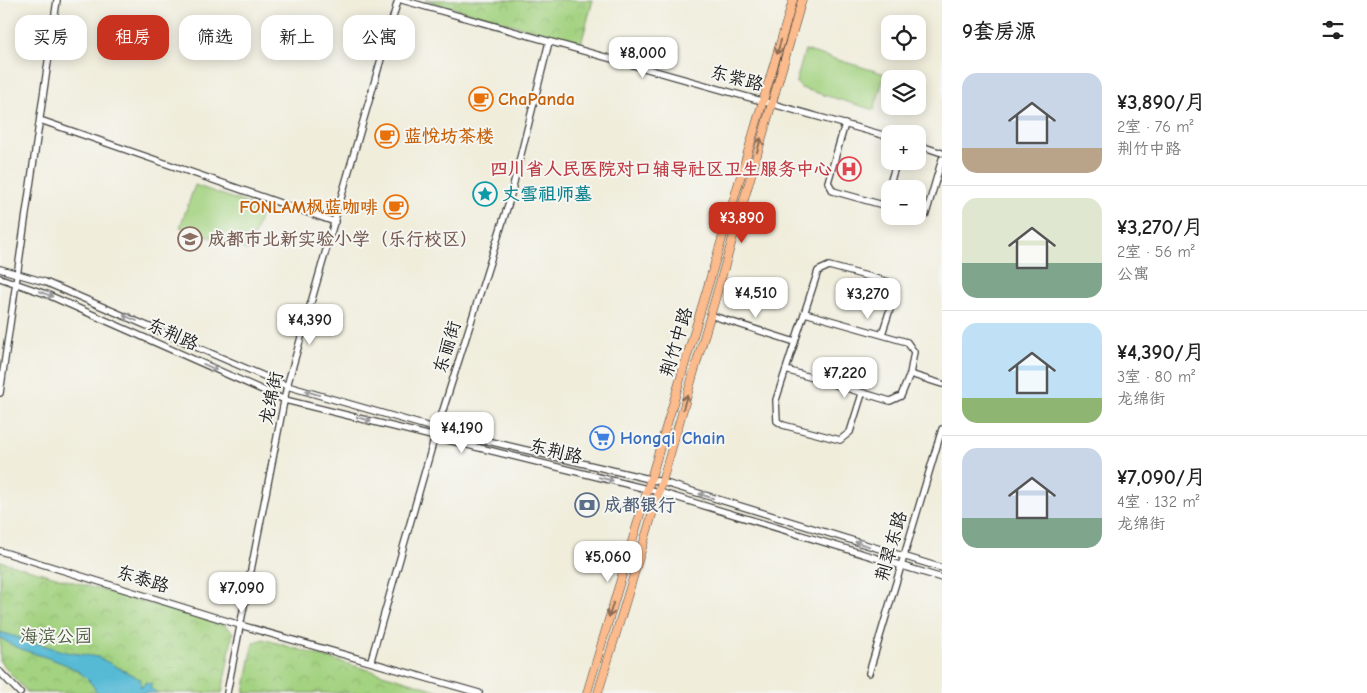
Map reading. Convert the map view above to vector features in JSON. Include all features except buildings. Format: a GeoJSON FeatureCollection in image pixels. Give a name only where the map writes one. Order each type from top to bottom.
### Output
{"type":"FeatureCollection","features":[{"type":"Feature","properties":{"kind":"main road","name":"荆竹中路"},"geometry":{"type":"LineString","coordinates":[[598,693],[710,315],[768,102],[793,0]]}},
{"type":"Feature","properties":{"kind":"main road","name":"荆竹中路"},"geometry":{"type":"LineString","coordinates":[[587,693],[650,480],[768,102],[802,0]]}},
{"type":"Feature","properties":{"kind":"street"},"geometry":{"type":"LineString","coordinates":[[0,393],[57,0]]}},
{"type":"Feature","properties":{"kind":"street","name":"龙绵街"},"geometry":{"type":"LineString","coordinates":[[227,693],[287,386],[398,0]]}},
{"type":"Feature","properties":{"kind":"street","name":"东紫路"},"geometry":{"type":"LineString","coordinates":[[402,0],[881,134]]}},
{"type":"Feature","properties":{"kind":"street","name":"东丽街"},"geometry":{"type":"LineString","coordinates":[[371,660],[437,429],[509,202],[549,42]]}},
{"type":"Feature","properties":{"kind":"street"},"geometry":{"type":"LineString","coordinates":[[40,120],[335,222]]}},
{"type":"Feature","properties":{"kind":"street"},"geometry":{"type":"LineString","coordinates":[[846,124],[828,182],[833,190],[881,205]]}},
{"type":"Feature","properties":{"kind":"street"},"geometry":{"type":"LineString","coordinates":[[926,148],[942,153]]}},
{"type":"Feature","properties":{"kind":"street"},"geometry":{"type":"LineString","coordinates":[[926,214],[942,159]]}},
{"type":"Feature","properties":{"kind":"street"},"geometry":{"type":"LineString","coordinates":[[862,394],[850,432],[840,440],[782,425],[777,420],[775,410],[786,370],[818,271],[823,267],[829,266],[889,282],[895,294],[882,334]]}},
{"type":"Feature","properties":{"kind":"street","name":"东荆路"},"geometry":{"type":"LineString","coordinates":[[0,268],[18,273],[287,386],[437,429],[662,482],[942,568]]}},
{"type":"Feature","properties":{"kind":"street","name":"东荆路"},"geometry":{"type":"LineString","coordinates":[[0,278],[17,283],[285,400],[659,492],[942,578]]}},
{"type":"Feature","properties":{"kind":"street"},"geometry":{"type":"LineString","coordinates":[[786,370],[890,401],[901,396],[910,374],[914,352],[907,342],[805,313]]}},
{"type":"Feature","properties":{"kind":"street"},"geometry":{"type":"LineString","coordinates":[[710,315],[796,342]]}},
{"type":"Feature","properties":{"kind":"street"},"geometry":{"type":"LineString","coordinates":[[910,374],[942,384]]}},
{"type":"Feature","properties":{"kind":"street","name":"荆翠东路"},"geometry":{"type":"LineString","coordinates":[[869,673],[942,429]]}},
{"type":"Feature","properties":{"kind":"street","name":"东泰路"},"geometry":{"type":"LineString","coordinates":[[0,551],[240,625],[371,660],[479,693]]}},
{"type":"Feature","properties":{"kind":"street"},"geometry":{"type":"LineString","coordinates":[[0,672],[20,693]]}},
{"type":"Feature","properties":{"kind":"green space"},"geometry":{"type":"Polygon","coordinates":[[[425,0],[593,0],[581,44],[425,0]]]}},
{"type":"Feature","properties":{"kind":"green space"},"geometry":{"type":"Polygon","coordinates":[[[805,50],[881,73],[881,87],[874,110],[801,88],[796,82],[805,50]]]}},
{"type":"Feature","properties":{"kind":"green space"},"geometry":{"type":"Polygon","coordinates":[[[195,185],[263,209],[249,251],[180,227],[195,185]]]}},
{"type":"Feature","properties":{"kind":"green space","name":"海滨公园"},"geometry":{"type":"Polygon","coordinates":[[[0,561],[224,625],[233,632],[222,693],[28,693],[0,662],[0,561]]]}},
{"type":"Feature","properties":{"kind":"green space"},"geometry":{"type":"Polygon","coordinates":[[[263,639],[447,693],[244,693],[253,643],[263,639]]]}},
{"type":"Feature","properties":{"kind":"water"},"geometry":{"type":"Polygon","coordinates":[[[0,632],[66,652],[98,657],[140,679],[141,688],[146,682],[152,684],[150,688],[158,693],[97,693],[90,682],[72,667],[12,645],[0,638],[0,632]]]}},
{"type":"Feature","properties":{"kind":"place","name":"ChaPanda"},"geometry":{"type":"Point","coordinates":[481,99]}},
{"type":"Feature","properties":{"kind":"place","name":"蓝悦坊茶楼"},"geometry":{"type":"Point","coordinates":[387,136]}},
{"type":"Feature","properties":{"kind":"place","name":"四川省人民医院对口辅导社区卫生服务中心"},"geometry":{"type":"Point","coordinates":[849,169]}},
{"type":"Feature","properties":{"kind":"place","name":"丈雪祖师墓"},"geometry":{"type":"Point","coordinates":[485,194]}},
{"type":"Feature","properties":{"kind":"place","name":"FONLAM枫蓝咖啡"},"geometry":{"type":"Point","coordinates":[396,207]}},
{"type":"Feature","properties":{"kind":"place","name":"成都市北新实验小学（乐行校区）"},"geometry":{"type":"Point","coordinates":[190,239]}},
{"type":"Feature","properties":{"kind":"place","name":"Hongqi Chain"},"geometry":{"type":"Point","coordinates":[602,438]}},
{"type":"Feature","properties":{"kind":"place","name":"成都银行"},"geometry":{"type":"Point","coordinates":[587,505]}}]}
